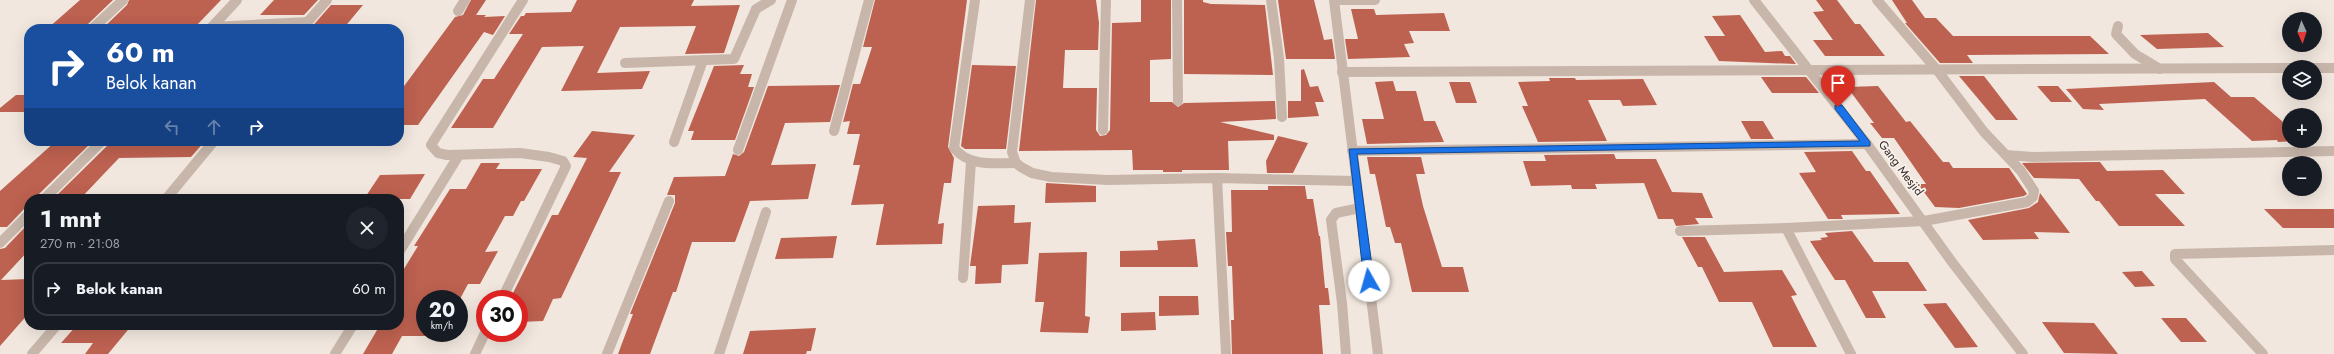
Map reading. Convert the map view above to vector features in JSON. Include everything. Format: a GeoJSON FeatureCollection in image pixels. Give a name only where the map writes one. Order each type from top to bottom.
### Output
{"type":"FeatureCollection","features":[{"type":"Feature","properties":{"kind":"street"},"geometry":{"type":"LineString","coordinates":[[97,24],[123,0]]}},
{"type":"Feature","properties":{"kind":"street"},"geometry":{"type":"LineString","coordinates":[[215,24],[237,0]]}},
{"type":"Feature","properties":{"kind":"street"},"geometry":{"type":"LineString","coordinates":[[307,24],[327,0]]}},
{"type":"Feature","properties":{"kind":"street"},"geometry":{"type":"LineString","coordinates":[[458,11],[465,0]]}},
{"type":"Feature","properties":{"kind":"street"},"geometry":{"type":"LineString","coordinates":[[506,290],[566,166],[563,161],[548,157],[517,154],[447,155],[432,149],[431,146],[433,139],[523,0]]}},
{"type":"Feature","properties":{"kind":"street"},"geometry":{"type":"LineString","coordinates":[[625,63],[736,58],[756,9],[771,0]]}},
{"type":"Feature","properties":{"kind":"street"},"geometry":{"type":"LineString","coordinates":[[738,150],[792,0]]}},
{"type":"Feature","properties":{"kind":"street"},"geometry":{"type":"LineString","coordinates":[[834,131],[869,0]]}},
{"type":"Feature","properties":{"kind":"street"},"geometry":{"type":"LineString","coordinates":[[975,0],[954,142],[954,148],[960,156],[971,162],[1016,163],[1026,170],[1051,177],[1108,180],[1217,178],[1356,182]]}},
{"type":"Feature","properties":{"kind":"street"},"geometry":{"type":"LineString","coordinates":[[1016,163],[1012,152],[1030,0]]}},
{"type":"Feature","properties":{"kind":"street"},"geometry":{"type":"LineString","coordinates":[[1103,130],[1106,0]]}},
{"type":"Feature","properties":{"kind":"street"},"geometry":{"type":"LineString","coordinates":[[1177,0],[1178,101]]}},
{"type":"Feature","properties":{"kind":"street"},"geometry":{"type":"LineString","coordinates":[[1271,0],[1280,58],[1282,117]]}},
{"type":"Feature","properties":{"kind":"street"},"geometry":{"type":"LineString","coordinates":[[1375,0],[1334,0],[1378,354]]}},
{"type":"Feature","properties":{"kind":"street","name":"Gang Mesjid"},"geometry":{"type":"LineString","coordinates":[[1754,0],[1867,144],[1962,275],[2023,354]]}},
{"type":"Feature","properties":{"kind":"street"},"geometry":{"type":"LineString","coordinates":[[1680,231],[1786,228],[1924,221],[2027,202],[2033,197],[2034,191],[2031,184],[1984,132],[1937,70],[1877,0]]}},
{"type":"Feature","properties":{"kind":"street"},"geometry":{"type":"LineString","coordinates":[[2118,26],[2116,34],[2121,41],[2160,69]]}},
{"type":"Feature","properties":{"kind":"street"},"geometry":{"type":"LineString","coordinates":[[674,142],[703,60]]}},
{"type":"Feature","properties":{"kind":"street"},"geometry":{"type":"LineString","coordinates":[[1342,72],[2282,68]]}},
{"type":"Feature","properties":{"kind":"street"},"geometry":{"type":"LineString","coordinates":[[2322,68],[2334,68]]}},
{"type":"Feature","properties":{"kind":"street"},"geometry":{"type":"LineString","coordinates":[[1352,152],[1867,144]]}},
{"type":"Feature","properties":{"kind":"street"},"geometry":{"type":"LineString","coordinates":[[49,194],[97,146]]}},
{"type":"Feature","properties":{"kind":"street"},"geometry":{"type":"LineString","coordinates":[[170,194],[210,146]]}},
{"type":"Feature","properties":{"kind":"street"},"geometry":{"type":"LineString","coordinates":[[2006,155],[2033,157],[2334,151]]}},
{"type":"Feature","properties":{"kind":"street"},"geometry":{"type":"LineString","coordinates":[[404,244],[459,155]]}},
{"type":"Feature","properties":{"kind":"street"},"geometry":{"type":"LineString","coordinates":[[963,278],[971,162]]}},
{"type":"Feature","properties":{"kind":"street"},"geometry":{"type":"LineString","coordinates":[[1217,178],[1226,354]]}},
{"type":"Feature","properties":{"kind":"street"},"geometry":{"type":"LineString","coordinates":[[607,354],[669,201]]}},
{"type":"Feature","properties":{"kind":"street"},"geometry":{"type":"LineString","coordinates":[[1346,354],[1342,303],[1331,220],[1336,212],[1360,208]]}},
{"type":"Feature","properties":{"kind":"street"},"geometry":{"type":"LineString","coordinates":[[719,354],[766,212]]}},
{"type":"Feature","properties":{"kind":"street"},"geometry":{"type":"LineString","coordinates":[[0,243],[24,219]]}},
{"type":"Feature","properties":{"kind":"street"},"geometry":{"type":"LineString","coordinates":[[1786,228],[1851,354]]}},
{"type":"Feature","properties":{"kind":"street"},"geometry":{"type":"LineString","coordinates":[[2263,354],[2175,259],[2175,254],[2334,250]]}},
{"type":"Feature","properties":{"kind":"street"},"geometry":{"type":"LineString","coordinates":[[32,354],[53,330]]}},
{"type":"Feature","properties":{"kind":"street"},"geometry":{"type":"LineString","coordinates":[[335,354],[350,330]]}},
{"type":"Feature","properties":{"kind":"street"},"geometry":{"type":"LineString","coordinates":[[474,354],[480,342]]}},
{"type":"Feature","properties":{"kind":"building"},"geometry":{"type":"Polygon","coordinates":[[[80,0],[113,0],[88,24],[53,24],[80,0]]]}},
{"type":"Feature","properties":{"kind":"building"},"geometry":{"type":"Polygon","coordinates":[[[129,0],[221,0],[198,24],[107,24],[127,5],[129,0]]]}},
{"type":"Feature","properties":{"kind":"building"},"geometry":{"type":"Polygon","coordinates":[[[274,0],[318,0],[304,15],[260,15],[274,0]]]}},
{"type":"Feature","properties":{"kind":"building"},"geometry":{"type":"Polygon","coordinates":[[[471,0],[486,0],[476,15],[486,15],[484,17],[505,16],[493,35],[484,32],[418,125],[404,125],[404,86],[455,17],[463,15],[471,0]]]}},
{"type":"Feature","properties":{"kind":"building"},"geometry":{"type":"Polygon","coordinates":[[[577,0],[694,0],[691,6],[740,5],[724,53],[685,54],[696,26],[620,27],[597,73],[650,71],[642,89],[561,91],[584,46],[542,47],[493,128],[451,128],[483,79],[494,79],[523,34],[509,34],[521,16],[524,16],[526,13],[571,12],[577,0]]]}},
{"type":"Feature","properties":{"kind":"building"},"geometry":{"type":"Polygon","coordinates":[[[875,0],[967,0],[948,147],[954,158],[951,183],[944,183],[938,224],[944,223],[942,244],[876,245],[884,204],[851,205],[860,165],[853,165],[860,134],[847,134],[850,121],[843,122],[853,84],[860,84],[872,47],[863,47],[875,0]]]}},
{"type":"Feature","properties":{"kind":"building"},"geometry":{"type":"Polygon","coordinates":[[[1036,0],[1096,0],[1099,23],[1098,50],[1065,50],[1063,88],[1097,88],[1096,130],[1100,136],[1106,135],[1110,130],[1112,23],[1141,22],[1141,0],[1171,0],[1171,59],[1150,60],[1150,102],[1172,102],[1178,107],[1184,103],[1275,101],[1276,119],[1220,122],[1274,135],[1274,140],[1228,141],[1229,170],[1182,170],[1182,172],[1163,172],[1163,170],[1133,170],[1132,150],[1019,151],[1036,0]]]}},
{"type":"Feature","properties":{"kind":"building"},"geometry":{"type":"Polygon","coordinates":[[[1184,0],[1203,0],[1203,2],[1211,4],[1265,5],[1273,75],[1184,74],[1184,0]]]}},
{"type":"Feature","properties":{"kind":"building"},"geometry":{"type":"Polygon","coordinates":[[[1278,0],[1314,0],[1324,40],[1332,39],[1335,59],[1286,59],[1278,0]]]}},
{"type":"Feature","properties":{"kind":"building"},"geometry":{"type":"Polygon","coordinates":[[[1816,0],[1837,0],[1855,24],[1860,24],[1885,56],[1825,56],[1813,40],[1833,40],[1813,12],[1824,11],[1816,0]]]}},
{"type":"Feature","properties":{"kind":"building"},"geometry":{"type":"Polygon","coordinates":[[[1892,0],[1912,0],[1925,18],[1936,18],[1953,36],[2090,36],[2109,54],[1967,55],[1973,63],[1940,63],[1905,23],[1907,23],[1892,0]]]}},
{"type":"Feature","properties":{"kind":"building"},"geometry":{"type":"Polygon","coordinates":[[[331,5],[363,5],[347,24],[314,24],[331,5]]]}},
{"type":"Feature","properties":{"kind":"building"},"geometry":{"type":"Polygon","coordinates":[[[1351,9],[1374,9],[1376,15],[1444,13],[1450,31],[1409,31],[1414,43],[1404,44],[1410,57],[1348,59],[1345,39],[1358,39],[1351,9]]]}},
{"type":"Feature","properties":{"kind":"building"},"geometry":{"type":"Polygon","coordinates":[[[1740,15],[1765,52],[1782,51],[1785,56],[1790,56],[1796,64],[1719,61],[1704,36],[1725,36],[1712,16],[1740,15]]]}},
{"type":"Feature","properties":{"kind":"building"},"geometry":{"type":"Polygon","coordinates":[[[2208,33],[2224,47],[2157,49],[2140,35],[2208,33]]]}},
{"type":"Feature","properties":{"kind":"building"},"geometry":{"type":"Polygon","coordinates":[[[744,65],[740,74],[752,74],[748,87],[754,87],[735,140],[691,140],[694,131],[688,131],[714,66],[744,65]]]}},
{"type":"Feature","properties":{"kind":"building"},"geometry":{"type":"Polygon","coordinates":[[[972,65],[1016,66],[1006,149],[965,149],[961,146],[972,65]]]}},
{"type":"Feature","properties":{"kind":"building"},"geometry":{"type":"Polygon","coordinates":[[[1304,69],[1310,87],[1318,86],[1324,102],[1315,102],[1319,116],[1288,118],[1288,101],[1301,101],[1301,70],[1304,69]]]}},
{"type":"Feature","properties":{"kind":"building"},"geometry":{"type":"Polygon","coordinates":[[[1959,76],[1984,76],[2018,120],[1996,120],[1959,76]]]}},
{"type":"Feature","properties":{"kind":"building"},"geometry":{"type":"Polygon","coordinates":[[[1761,77],[1806,77],[1819,93],[1772,93],[1761,77]]]}},
{"type":"Feature","properties":{"kind":"building"},"geometry":{"type":"Polygon","coordinates":[[[1549,78],[1575,78],[1576,80],[1643,79],[1657,105],[1623,106],[1620,100],[1588,100],[1607,141],[1538,142],[1522,106],[1528,106],[1518,82],[1550,81],[1549,78]]]}},
{"type":"Feature","properties":{"kind":"building"},"geometry":{"type":"Polygon","coordinates":[[[1393,81],[1396,91],[1416,91],[1424,121],[1435,121],[1444,142],[1367,144],[1362,119],[1384,119],[1375,82],[1393,81]]]}},
{"type":"Feature","properties":{"kind":"building"},"geometry":{"type":"Polygon","coordinates":[[[1449,82],[1470,82],[1477,103],[1456,103],[1449,82]]]}},
{"type":"Feature","properties":{"kind":"building"},"geometry":{"type":"Polygon","coordinates":[[[2214,82],[2231,97],[2254,97],[2282,121],[2282,142],[2278,142],[2277,140],[2252,141],[2205,99],[2099,104],[2104,110],[2083,109],[2066,89],[2214,82]]]}},
{"type":"Feature","properties":{"kind":"building"},"geometry":{"type":"Polygon","coordinates":[[[840,85],[830,122],[785,123],[771,165],[816,164],[808,199],[750,201],[735,242],[692,242],[676,292],[673,292],[650,354],[618,354],[633,314],[630,314],[675,203],[675,195],[667,195],[674,177],[725,176],[733,154],[739,156],[744,152],[768,86],[840,85]]]}},
{"type":"Feature","properties":{"kind":"building"},"geometry":{"type":"Polygon","coordinates":[[[1878,86],[1906,122],[1910,121],[1943,162],[1949,162],[1953,168],[2009,168],[2027,194],[2024,196],[1959,208],[1935,207],[1918,184],[1926,184],[1894,138],[1882,138],[1870,123],[1874,123],[1847,87],[1878,86]]]}},
{"type":"Feature","properties":{"kind":"building"},"geometry":{"type":"Polygon","coordinates":[[[2037,86],[2058,86],[2072,102],[2051,102],[2037,86]]]}},
{"type":"Feature","properties":{"kind":"building"},"geometry":{"type":"Polygon","coordinates":[[[16,95],[24,95],[24,112],[0,112],[0,108],[16,95]]]}},
{"type":"Feature","properties":{"kind":"building"},"geometry":{"type":"Polygon","coordinates":[[[1741,121],[1763,121],[1774,139],[1751,139],[1741,121]]]}},
{"type":"Feature","properties":{"kind":"building"},"geometry":{"type":"Polygon","coordinates":[[[592,131],[635,135],[609,172],[621,172],[561,298],[553,299],[543,321],[528,322],[528,290],[514,290],[552,215],[558,215],[587,158],[573,157],[592,131]]]}},
{"type":"Feature","properties":{"kind":"building"},"geometry":{"type":"Polygon","coordinates":[[[1278,136],[1308,143],[1293,173],[1267,173],[1266,161],[1278,136]]]}},
{"type":"Feature","properties":{"kind":"building"},"geometry":{"type":"Polygon","coordinates":[[[50,146],[88,146],[39,194],[24,194],[24,209],[7,227],[0,227],[0,191],[50,146]]]}},
{"type":"Feature","properties":{"kind":"building"},"geometry":{"type":"Polygon","coordinates":[[[107,146],[201,146],[191,157],[119,158],[85,194],[58,194],[107,146]]]}},
{"type":"Feature","properties":{"kind":"building"},"geometry":{"type":"Polygon","coordinates":[[[1852,151],[1866,171],[1870,171],[1900,214],[1841,215],[1843,219],[1828,219],[1799,173],[1816,172],[1804,152],[1852,151]]]}},
{"type":"Feature","properties":{"kind":"building"},"geometry":{"type":"Polygon","coordinates":[[[1614,154],[1616,159],[1656,159],[1672,192],[1702,193],[1713,218],[1695,218],[1699,224],[1676,226],[1673,219],[1658,219],[1644,183],[1595,184],[1597,189],[1572,189],[1571,185],[1531,186],[1523,161],[1546,161],[1544,155],[1614,154]]]}},
{"type":"Feature","properties":{"kind":"building"},"geometry":{"type":"Polygon","coordinates":[[[1367,157],[1421,157],[1425,174],[1416,174],[1423,206],[1442,267],[1463,267],[1469,292],[1412,292],[1401,243],[1395,243],[1390,227],[1386,227],[1375,174],[1370,174],[1367,157]]]}},
{"type":"Feature","properties":{"kind":"building"},"geometry":{"type":"Polygon","coordinates":[[[2100,162],[2107,171],[2163,170],[2185,194],[2155,194],[2185,226],[2119,226],[2099,201],[2096,201],[2079,179],[2034,178],[2022,163],[2100,162]]]}},
{"type":"Feature","properties":{"kind":"building"},"geometry":{"type":"Polygon","coordinates":[[[481,163],[500,163],[496,169],[542,169],[524,201],[521,201],[513,216],[505,216],[485,252],[498,251],[480,284],[468,284],[465,290],[416,290],[416,336],[402,336],[392,354],[363,354],[377,330],[404,330],[404,269],[418,246],[414,246],[450,189],[466,189],[481,163]]]}},
{"type":"Feature","properties":{"kind":"building"},"geometry":{"type":"Polygon","coordinates":[[[425,174],[410,199],[404,199],[404,194],[367,194],[380,175],[425,174]]]}},
{"type":"Feature","properties":{"kind":"building"},"geometry":{"type":"Polygon","coordinates":[[[1046,183],[1096,186],[1096,202],[1045,203],[1046,183]]]}},
{"type":"Feature","properties":{"kind":"building"},"geometry":{"type":"Polygon","coordinates":[[[1268,186],[1305,186],[1307,199],[1313,199],[1320,236],[1325,288],[1328,288],[1330,305],[1319,305],[1323,354],[1232,354],[1231,320],[1234,320],[1232,266],[1228,266],[1226,232],[1232,232],[1231,190],[1268,190],[1268,186]]]}},
{"type":"Feature","properties":{"kind":"building"},"geometry":{"type":"Polygon","coordinates":[[[2040,193],[2070,233],[2034,232],[2039,239],[1983,240],[1968,220],[2029,208],[2038,202],[2040,193]]]}},
{"type":"Feature","properties":{"kind":"building"},"geometry":{"type":"Polygon","coordinates":[[[1015,205],[1014,223],[1031,222],[1028,264],[1002,265],[1001,283],[975,284],[976,266],[970,266],[978,206],[1015,205]]]}},
{"type":"Feature","properties":{"kind":"building"},"geometry":{"type":"Polygon","coordinates":[[[2264,209],[2334,209],[2334,228],[2283,228],[2264,209]]]}},
{"type":"Feature","properties":{"kind":"building"},"geometry":{"type":"Polygon","coordinates":[[[24,228],[24,255],[1,280],[24,279],[24,319],[0,346],[0,249],[5,248],[24,228]]]}},
{"type":"Feature","properties":{"kind":"building"},"geometry":{"type":"Polygon","coordinates":[[[1852,231],[1874,262],[1908,262],[1927,291],[1872,291],[1886,318],[1866,318],[1845,280],[1835,280],[1810,241],[1822,240],[1820,238],[1828,237],[1825,233],[1852,231]]]}},
{"type":"Feature","properties":{"kind":"building"},"geometry":{"type":"Polygon","coordinates":[[[837,236],[833,258],[775,259],[781,238],[837,236]]]}},
{"type":"Feature","properties":{"kind":"building"},"geometry":{"type":"Polygon","coordinates":[[[1682,237],[1705,237],[1724,272],[1782,270],[1797,295],[1791,296],[1817,347],[1773,347],[1752,302],[1719,302],[1702,267],[1698,267],[1682,237]]]}},
{"type":"Feature","properties":{"kind":"building"},"geometry":{"type":"Polygon","coordinates":[[[1195,239],[1198,267],[1120,267],[1120,251],[1158,250],[1157,241],[1195,239]]]}},
{"type":"Feature","properties":{"kind":"building"},"geometry":{"type":"Polygon","coordinates":[[[1087,252],[1085,316],[1090,317],[1088,333],[1040,332],[1044,302],[1035,302],[1039,253],[1087,252]]]}},
{"type":"Feature","properties":{"kind":"building"},"geometry":{"type":"Polygon","coordinates":[[[2142,271],[2155,286],[2135,287],[2122,272],[2142,271]]]}},
{"type":"Feature","properties":{"kind":"building"},"geometry":{"type":"Polygon","coordinates":[[[1159,296],[1198,296],[1199,315],[1159,316],[1159,296]]]}},
{"type":"Feature","properties":{"kind":"building"},"geometry":{"type":"Polygon","coordinates":[[[1946,303],[1978,347],[1955,348],[1923,304],[1946,303]]]}},
{"type":"Feature","properties":{"kind":"building"},"geometry":{"type":"Polygon","coordinates":[[[1155,312],[1156,330],[1121,331],[1121,313],[1155,312]]]}},
{"type":"Feature","properties":{"kind":"building"},"geometry":{"type":"Polygon","coordinates":[[[2161,318],[2186,318],[2207,342],[2181,342],[2161,318]]]}},
{"type":"Feature","properties":{"kind":"building"},"geometry":{"type":"Polygon","coordinates":[[[2042,322],[2094,323],[2118,354],[2064,353],[2042,322]]]}},
{"type":"Feature","properties":{"kind":"building"},"geometry":{"type":"Polygon","coordinates":[[[816,328],[811,351],[807,351],[806,354],[743,354],[750,331],[816,328]]]}},
{"type":"Feature","properties":{"kind":"building"},"geometry":{"type":"Polygon","coordinates":[[[73,330],[128,330],[108,354],[85,354],[93,343],[61,343],[73,330]]]}},
{"type":"Feature","properties":{"kind":"route"},"geometry":{"type":"LineString","coordinates":[[1369,281],[1352,152],[1867,144],[1838,107]]}}]}
